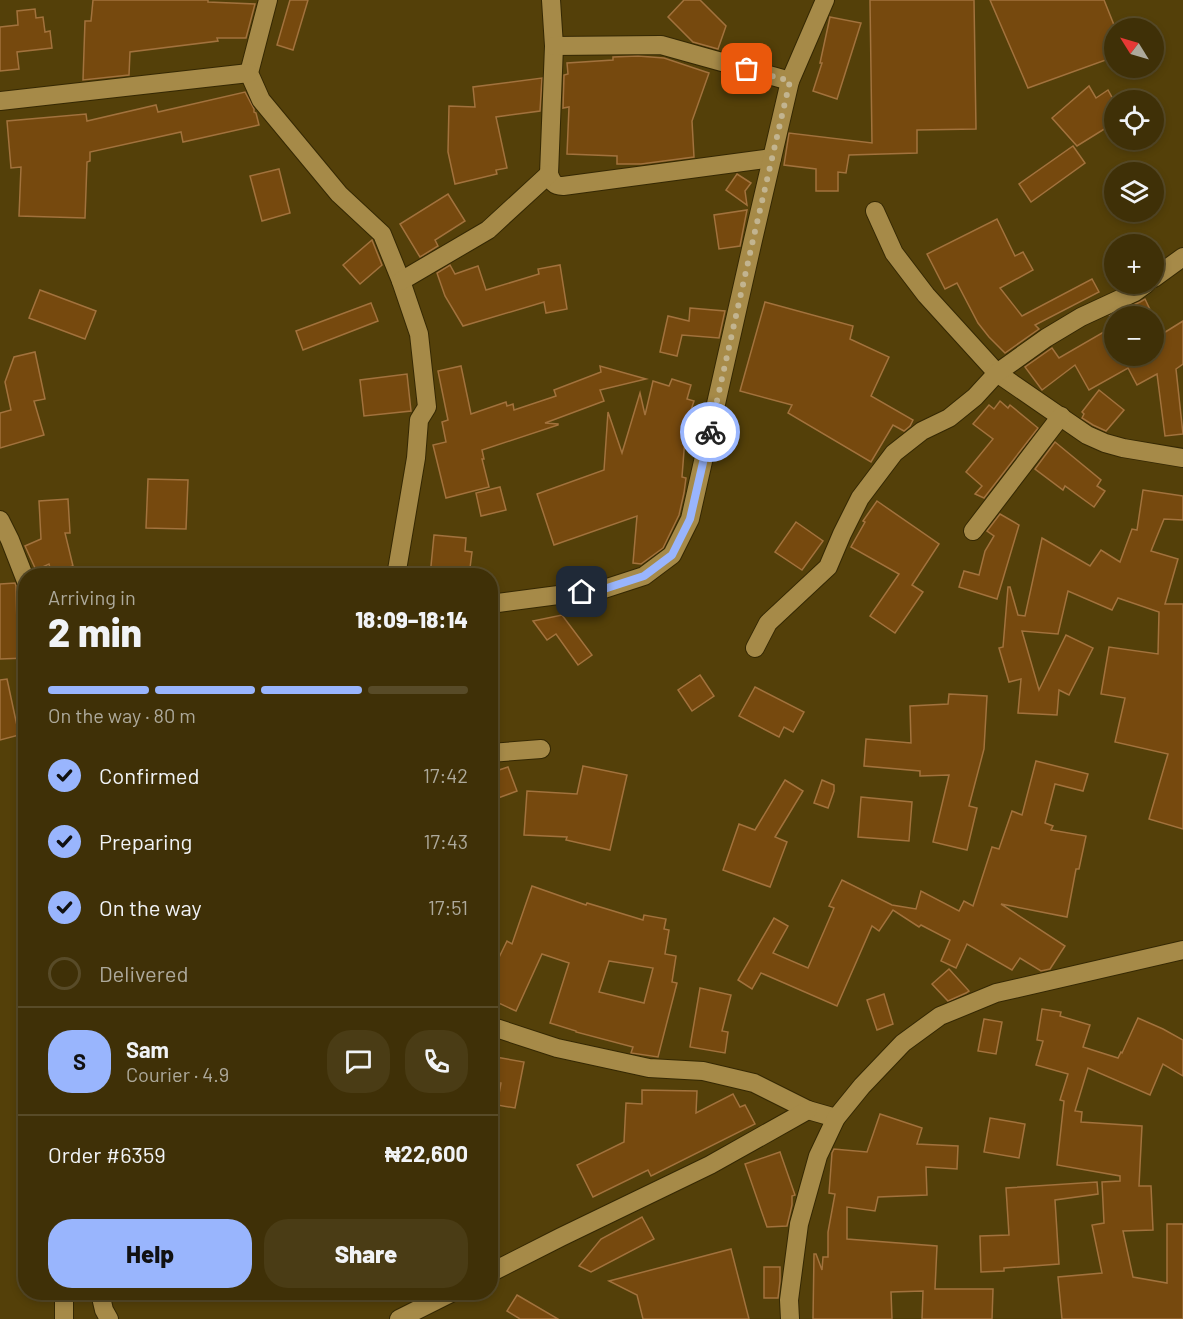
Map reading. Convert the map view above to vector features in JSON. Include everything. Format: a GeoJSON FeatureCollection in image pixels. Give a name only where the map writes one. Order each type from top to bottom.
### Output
{"type":"FeatureCollection","features":[{"type":"Feature","properties":{"kind":"street"},"geometry":{"type":"LineString","coordinates":[[268,0],[249,73],[261,100],[339,194],[382,234],[419,334],[427,407],[419,420],[416,458],[397,568]]}},
{"type":"Feature","properties":{"kind":"street"},"geometry":{"type":"LineString","coordinates":[[551,0],[554,46],[549,174],[556,186],[772,158]]}},
{"type":"Feature","properties":{"kind":"street"},"geometry":{"type":"LineString","coordinates":[[498,603],[604,589],[644,576],[672,555],[690,519],[790,81],[825,0]]}},
{"type":"Feature","properties":{"kind":"street"},"geometry":{"type":"LineString","coordinates":[[554,46],[661,45],[790,81]]}},
{"type":"Feature","properties":{"kind":"street"},"geometry":{"type":"LineString","coordinates":[[0,101],[249,73]]}},
{"type":"Feature","properties":{"kind":"street"},"geometry":{"type":"LineString","coordinates":[[401,281],[488,230],[549,174]]}},
{"type":"Feature","properties":{"kind":"street"},"geometry":{"type":"LineString","coordinates":[[874,211],[894,253],[926,295],[997,373],[1087,435],[1123,448],[1183,458]]}},
{"type":"Feature","properties":{"kind":"street"},"geometry":{"type":"LineString","coordinates":[[1164,271],[1183,257]]}},
{"type":"Feature","properties":{"kind":"street"},"geometry":{"type":"LineString","coordinates":[[755,648],[768,623],[828,567],[860,498],[894,453],[922,431],[949,418],[975,397],[997,373],[1046,338],[1081,317],[1131,294]]}},
{"type":"Feature","properties":{"kind":"street"},"geometry":{"type":"LineString","coordinates":[[973,531],[1061,416]]}},
{"type":"Feature","properties":{"kind":"street"},"geometry":{"type":"LineString","coordinates":[[0,520],[21,568]]}},
{"type":"Feature","properties":{"kind":"street"},"geometry":{"type":"LineString","coordinates":[[498,752],[541,749]]}},
{"type":"Feature","properties":{"kind":"street"},"geometry":{"type":"LineString","coordinates":[[790,1319],[789,1300],[799,1224],[818,1156],[836,1118],[862,1086],[903,1043],[940,1016],[996,993],[1183,950]]}},
{"type":"Feature","properties":{"kind":"street"},"geometry":{"type":"LineString","coordinates":[[498,1029],[557,1048],[649,1068],[703,1071],[754,1083],[808,1110],[836,1118]]}},
{"type":"Feature","properties":{"kind":"street"},"geometry":{"type":"LineString","coordinates":[[498,1269],[710,1166],[808,1110]]}},
{"type":"Feature","properties":{"kind":"street"},"geometry":{"type":"LineString","coordinates":[[64,1300],[64,1319]]}},
{"type":"Feature","properties":{"kind":"street"},"geometry":{"type":"LineString","coordinates":[[102,1300],[109,1319]]}},
{"type":"Feature","properties":{"kind":"street"},"geometry":{"type":"LineString","coordinates":[[399,1319],[437,1300]]}},
{"type":"Feature","properties":{"kind":"building"},"geometry":{"type":"Polygon","coordinates":[[[93,0],[208,0],[208,2],[255,4],[246,38],[217,38],[218,41],[130,52],[129,75],[83,80],[85,21],[91,21],[93,0]]]}},
{"type":"Feature","properties":{"kind":"building"},"geometry":{"type":"Polygon","coordinates":[[[290,0],[308,0],[293,50],[277,45],[290,0]]]}},
{"type":"Feature","properties":{"kind":"building"},"geometry":{"type":"Polygon","coordinates":[[[684,0],[700,0],[726,26],[718,49],[693,42],[668,17],[684,0]]]}},
{"type":"Feature","properties":{"kind":"building"},"geometry":{"type":"Polygon","coordinates":[[[870,0],[974,0],[976,129],[917,130],[917,153],[849,155],[846,173],[838,172],[838,191],[816,191],[816,169],[784,165],[789,133],[872,143],[870,0]]]}},
{"type":"Feature","properties":{"kind":"building"},"geometry":{"type":"Polygon","coordinates":[[[990,0],[1104,0],[1111,18],[1104,18],[1104,61],[1028,88],[990,0]]]}},
{"type":"Feature","properties":{"kind":"building"},"geometry":{"type":"Polygon","coordinates":[[[35,9],[36,18],[43,17],[45,32],[50,31],[52,48],[17,52],[19,69],[0,71],[0,27],[18,25],[17,11],[35,9]]]}},
{"type":"Feature","properties":{"kind":"building"},"geometry":{"type":"Polygon","coordinates":[[[830,17],[861,23],[837,99],[813,91],[822,63],[820,63],[830,17]]]}},
{"type":"Feature","properties":{"kind":"building"},"geometry":{"type":"Polygon","coordinates":[[[638,56],[664,58],[709,73],[692,121],[694,157],[641,164],[617,164],[617,156],[567,154],[569,107],[563,108],[564,75],[568,74],[567,63],[638,56]]]}},
{"type":"Feature","properties":{"kind":"building"},"geometry":{"type":"Polygon","coordinates":[[[542,78],[540,111],[496,117],[507,168],[496,170],[497,174],[455,184],[448,152],[449,106],[475,107],[473,87],[542,78]]]}},
{"type":"Feature","properties":{"kind":"building"},"geometry":{"type":"Polygon","coordinates":[[[1089,86],[1096,98],[1104,93],[1104,129],[1077,146],[1052,118],[1089,86]]]}},
{"type":"Feature","properties":{"kind":"building"},"geometry":{"type":"Polygon","coordinates":[[[245,92],[256,113],[259,125],[183,142],[181,132],[90,152],[90,161],[87,162],[85,218],[19,216],[21,167],[11,168],[7,121],[86,114],[87,121],[156,105],[158,112],[245,92]]]}},
{"type":"Feature","properties":{"kind":"building"},"geometry":{"type":"Polygon","coordinates":[[[1073,146],[1085,163],[1031,202],[1019,184],[1073,146]]]}},
{"type":"Feature","properties":{"kind":"building"},"geometry":{"type":"Polygon","coordinates":[[[279,169],[290,213],[262,221],[250,176],[279,169]]]}},
{"type":"Feature","properties":{"kind":"building"},"geometry":{"type":"Polygon","coordinates":[[[737,174],[751,183],[745,191],[747,205],[726,190],[737,174]]]}},
{"type":"Feature","properties":{"kind":"building"},"geometry":{"type":"Polygon","coordinates":[[[448,194],[465,221],[435,240],[438,246],[420,257],[400,224],[448,194]]]}},
{"type":"Feature","properties":{"kind":"building"},"geometry":{"type":"Polygon","coordinates":[[[747,210],[740,246],[719,249],[714,215],[747,210]]]}},
{"type":"Feature","properties":{"kind":"building"},"geometry":{"type":"Polygon","coordinates":[[[997,219],[1015,256],[1023,252],[1033,270],[1000,288],[1022,316],[1092,279],[1099,292],[1035,325],[1039,329],[1005,353],[978,323],[957,283],[945,289],[927,254],[997,219]]]}},
{"type":"Feature","properties":{"kind":"building"},"geometry":{"type":"Polygon","coordinates":[[[372,240],[382,265],[360,284],[343,265],[372,240]]]}},
{"type":"Feature","properties":{"kind":"building"},"geometry":{"type":"Polygon","coordinates":[[[450,265],[455,274],[478,266],[486,290],[539,274],[538,269],[560,265],[567,309],[546,313],[544,302],[463,326],[445,296],[437,273],[450,265]]]}},
{"type":"Feature","properties":{"kind":"building"},"geometry":{"type":"Polygon","coordinates":[[[40,290],[96,311],[85,339],[29,318],[40,290]]]}},
{"type":"Feature","properties":{"kind":"building"},"geometry":{"type":"Polygon","coordinates":[[[1145,299],[1148,306],[1131,306],[1145,299]]]}},
{"type":"Feature","properties":{"kind":"building"},"geometry":{"type":"Polygon","coordinates":[[[765,302],[853,326],[850,339],[889,357],[871,396],[913,420],[904,431],[893,425],[871,462],[788,413],[792,405],[740,391],[765,302]]]}},
{"type":"Feature","properties":{"kind":"building"},"geometry":{"type":"Polygon","coordinates":[[[371,303],[378,321],[303,350],[296,331],[371,303]]]}},
{"type":"Feature","properties":{"kind":"building"},"geometry":{"type":"Polygon","coordinates":[[[690,308],[725,311],[719,338],[682,335],[677,356],[660,352],[668,316],[689,321],[690,308]]]}},
{"type":"Feature","properties":{"kind":"building"},"geometry":{"type":"Polygon","coordinates":[[[1183,321],[1183,364],[1176,369],[1183,434],[1165,436],[1157,374],[1137,385],[1128,368],[1089,390],[1075,365],[1042,390],[1025,367],[1052,348],[1059,358],[1104,332],[1104,366],[1164,366],[1164,333],[1183,321]]]}},
{"type":"Feature","properties":{"kind":"building"},"geometry":{"type":"Polygon","coordinates":[[[35,352],[45,399],[34,401],[44,435],[0,448],[0,413],[11,410],[5,382],[14,357],[35,352]]]}},
{"type":"Feature","properties":{"kind":"building"},"geometry":{"type":"Polygon","coordinates":[[[461,366],[471,414],[506,402],[507,406],[513,404],[514,410],[556,396],[554,390],[601,372],[600,366],[646,379],[600,390],[604,401],[545,423],[558,425],[482,450],[489,487],[446,498],[433,445],[446,442],[442,422],[448,420],[438,371],[461,366]]]}},
{"type":"Feature","properties":{"kind":"building"},"geometry":{"type":"Polygon","coordinates":[[[407,374],[411,411],[364,416],[360,380],[407,374]]]}},
{"type":"Feature","properties":{"kind":"building"},"geometry":{"type":"Polygon","coordinates":[[[672,379],[691,385],[687,399],[694,401],[686,425],[682,477],[686,478],[684,493],[679,515],[663,548],[641,564],[633,563],[637,516],[554,545],[537,494],[604,470],[608,412],[622,453],[640,393],[645,415],[653,381],[669,386],[672,379]]]}},
{"type":"Feature","properties":{"kind":"building"},"geometry":{"type":"Polygon","coordinates":[[[1099,390],[1124,410],[1106,431],[1082,418],[1084,414],[1082,412],[1099,390]]]}},
{"type":"Feature","properties":{"kind":"building"},"geometry":{"type":"Polygon","coordinates":[[[1000,401],[1008,408],[1010,405],[1038,428],[984,498],[975,494],[982,486],[966,472],[993,439],[973,424],[989,405],[994,409],[1000,401]]]}},
{"type":"Feature","properties":{"kind":"building"},"geometry":{"type":"Polygon","coordinates":[[[1055,442],[1101,480],[1097,486],[1105,491],[1094,507],[1065,486],[1063,490],[1035,469],[1055,442]]]}},
{"type":"Feature","properties":{"kind":"building"},"geometry":{"type":"Polygon","coordinates":[[[148,479],[188,480],[186,529],[146,528],[148,479]]]}},
{"type":"Feature","properties":{"kind":"building"},"geometry":{"type":"Polygon","coordinates":[[[500,487],[506,510],[481,516],[476,493],[500,487]]]}},
{"type":"Feature","properties":{"kind":"building"},"geometry":{"type":"Polygon","coordinates":[[[1143,490],[1183,496],[1183,520],[1164,519],[1151,551],[1178,559],[1165,604],[1183,604],[1183,829],[1149,819],[1168,754],[1115,742],[1125,698],[1101,694],[1109,647],[1158,654],[1159,612],[1118,598],[1112,610],[1068,591],[1058,634],[1022,631],[1039,690],[1066,635],[1093,648],[1069,695],[1059,690],[1057,715],[1018,713],[1021,679],[1009,682],[999,648],[1003,647],[1008,587],[1010,587],[1018,615],[1025,616],[1042,538],[1090,566],[1101,550],[1120,562],[1132,529],[1137,530],[1143,490]]]}},
{"type":"Feature","properties":{"kind":"building"},"geometry":{"type":"Polygon","coordinates":[[[68,499],[70,533],[65,533],[73,566],[50,568],[49,564],[35,568],[25,546],[41,539],[39,501],[68,499]]]}},
{"type":"Feature","properties":{"kind":"building"},"geometry":{"type":"Polygon","coordinates":[[[877,501],[939,544],[912,585],[923,592],[895,633],[870,616],[899,574],[851,547],[865,522],[863,521],[877,501]]]}},
{"type":"Feature","properties":{"kind":"building"},"geometry":{"type":"Polygon","coordinates":[[[1000,514],[1019,525],[997,599],[959,587],[964,571],[979,575],[985,551],[994,536],[987,531],[1000,514]]]}},
{"type":"Feature","properties":{"kind":"building"},"geometry":{"type":"Polygon","coordinates":[[[796,522],[823,541],[802,570],[775,552],[796,522]]]}},
{"type":"Feature","properties":{"kind":"building"},"geometry":{"type":"Polygon","coordinates":[[[434,535],[466,538],[465,551],[472,552],[470,568],[431,568],[434,535]]]}},
{"type":"Feature","properties":{"kind":"building"},"geometry":{"type":"Polygon","coordinates":[[[15,583],[16,586],[18,658],[0,659],[0,584],[15,583]]]}},
{"type":"Feature","properties":{"kind":"building"},"geometry":{"type":"Polygon","coordinates":[[[562,615],[592,655],[578,665],[556,634],[547,640],[533,621],[562,615]]]}},
{"type":"Feature","properties":{"kind":"building"},"geometry":{"type":"Polygon","coordinates":[[[700,675],[714,696],[692,711],[678,690],[700,675]]]}},
{"type":"Feature","properties":{"kind":"building"},"geometry":{"type":"Polygon","coordinates":[[[7,679],[18,735],[0,740],[0,680],[7,679]]]}},
{"type":"Feature","properties":{"kind":"building"},"geometry":{"type":"Polygon","coordinates":[[[755,687],[804,712],[793,732],[784,727],[779,737],[739,716],[755,687]]]}},
{"type":"Feature","properties":{"kind":"building"},"geometry":{"type":"Polygon","coordinates":[[[949,694],[987,696],[984,749],[969,806],[977,808],[967,850],[933,842],[949,775],[920,776],[920,771],[864,766],[866,739],[911,743],[910,706],[948,704],[949,694]]]}},
{"type":"Feature","properties":{"kind":"building"},"geometry":{"type":"Polygon","coordinates":[[[1036,761],[1088,774],[1083,791],[1055,784],[1045,823],[1053,826],[1051,830],[1086,836],[1079,869],[1076,869],[1067,917],[1001,904],[1065,946],[1050,969],[1041,971],[1020,958],[1012,970],[967,944],[956,968],[941,961],[950,940],[921,925],[919,927],[893,910],[879,931],[872,926],[837,1006],[761,973],[752,989],[738,980],[774,918],[788,926],[773,953],[808,968],[834,908],[829,906],[842,880],[892,905],[916,909],[921,891],[959,911],[964,901],[973,906],[992,847],[999,849],[1012,811],[1022,815],[1036,761]]]}},
{"type":"Feature","properties":{"kind":"building"},"geometry":{"type":"Polygon","coordinates":[[[583,766],[627,775],[610,850],[566,840],[567,837],[524,835],[527,791],[577,794],[583,766]]]}},
{"type":"Feature","properties":{"kind":"building"},"geometry":{"type":"Polygon","coordinates":[[[508,767],[517,791],[498,798],[498,770],[508,767]]]}},
{"type":"Feature","properties":{"kind":"building"},"geometry":{"type":"Polygon","coordinates":[[[785,780],[803,791],[775,837],[787,842],[770,887],[723,870],[739,824],[755,830],[785,780]]]}},
{"type":"Feature","properties":{"kind":"building"},"geometry":{"type":"Polygon","coordinates":[[[822,780],[834,785],[828,808],[814,803],[822,780]]]}},
{"type":"Feature","properties":{"kind":"building"},"geometry":{"type":"Polygon","coordinates":[[[861,797],[912,802],[909,841],[858,837],[861,797]]]}},
{"type":"Feature","properties":{"kind":"building"},"geometry":{"type":"Polygon","coordinates":[[[532,886],[586,905],[587,903],[643,920],[644,915],[666,919],[664,929],[669,930],[665,954],[676,956],[672,982],[677,983],[658,1057],[631,1053],[633,1047],[550,1023],[569,963],[542,954],[516,1011],[498,1003],[498,960],[507,941],[512,944],[532,886]],[[609,961],[599,992],[644,1003],[653,968],[609,961]]]}},
{"type":"Feature","properties":{"kind":"building"},"geometry":{"type":"Polygon","coordinates":[[[949,969],[969,991],[948,1001],[932,984],[949,969]]]}},
{"type":"Feature","properties":{"kind":"building"},"geometry":{"type":"Polygon","coordinates":[[[700,988],[731,995],[722,1031],[728,1032],[725,1053],[690,1047],[700,988]]]}},
{"type":"Feature","properties":{"kind":"building"},"geometry":{"type":"Polygon","coordinates":[[[884,994],[893,1024],[877,1030],[867,1000],[884,994]]]}},
{"type":"Feature","properties":{"kind":"building"},"geometry":{"type":"Polygon","coordinates":[[[1042,1009],[1061,1012],[1060,1016],[1090,1025],[1083,1047],[1118,1058],[1138,1018],[1183,1040],[1183,1076],[1163,1064],[1150,1095],[1088,1068],[1075,1111],[1082,1112],[1081,1122],[1142,1126],[1139,1186],[1151,1186],[1153,1230],[1123,1231],[1133,1277],[1167,1283],[1167,1224],[1183,1224],[1183,1319],[1062,1319],[1058,1277],[1102,1273],[1092,1225],[1104,1223],[1102,1182],[1120,1181],[1120,1176],[1057,1165],[1064,1101],[1060,1100],[1068,1074],[1036,1065],[1043,1041],[1037,1040],[1042,1009]]]}},
{"type":"Feature","properties":{"kind":"building"},"geometry":{"type":"Polygon","coordinates":[[[984,1019],[1002,1022],[996,1054],[978,1051],[984,1019]]]}},
{"type":"Feature","properties":{"kind":"building"},"geometry":{"type":"Polygon","coordinates":[[[498,1057],[524,1062],[515,1108],[498,1105],[501,1083],[498,1082],[498,1057]]]}},
{"type":"Feature","properties":{"kind":"building"},"geometry":{"type":"Polygon","coordinates":[[[642,1090],[697,1091],[696,1113],[733,1094],[740,1107],[745,1105],[755,1124],[651,1176],[648,1170],[593,1197],[577,1165],[624,1142],[626,1103],[642,1104],[642,1090]]]}},
{"type":"Feature","properties":{"kind":"building"},"geometry":{"type":"Polygon","coordinates":[[[880,1114],[922,1128],[917,1144],[958,1146],[957,1169],[926,1167],[927,1195],[878,1197],[875,1211],[847,1207],[847,1239],[937,1246],[935,1289],[993,1289],[992,1319],[922,1319],[923,1291],[891,1292],[892,1319],[813,1319],[814,1254],[822,1270],[823,1257],[828,1257],[828,1232],[835,1194],[829,1193],[832,1153],[834,1149],[867,1152],[880,1114]]]}},
{"type":"Feature","properties":{"kind":"building"},"geometry":{"type":"Polygon","coordinates":[[[990,1118],[1025,1124],[1019,1158],[984,1152],[990,1118]]]}},
{"type":"Feature","properties":{"kind":"building"},"geometry":{"type":"Polygon","coordinates":[[[780,1152],[795,1195],[792,1196],[787,1226],[767,1227],[745,1164],[780,1152]]]}},
{"type":"Feature","properties":{"kind":"building"},"geometry":{"type":"Polygon","coordinates":[[[1097,1182],[1098,1194],[1055,1200],[1059,1264],[981,1272],[980,1236],[1009,1235],[1006,1188],[1097,1182]]]}},
{"type":"Feature","properties":{"kind":"building"},"geometry":{"type":"Polygon","coordinates":[[[642,1217],[654,1239],[591,1272],[579,1266],[601,1239],[642,1217]]]}},
{"type":"Feature","properties":{"kind":"building"},"geometry":{"type":"Polygon","coordinates":[[[731,1249],[749,1319],[643,1319],[637,1295],[609,1281],[731,1249]]]}},
{"type":"Feature","properties":{"kind":"building"},"geometry":{"type":"Polygon","coordinates":[[[764,1267],[780,1267],[778,1298],[764,1298],[764,1267]]]}},
{"type":"Feature","properties":{"kind":"building"},"geometry":{"type":"Polygon","coordinates":[[[517,1295],[558,1319],[520,1319],[507,1311],[517,1295]]]}},
{"type":"Feature","properties":{"kind":"way so far"},"geometry":{"type":"LineString","coordinates":[[710,432],[790,81],[747,69]]}},
{"type":"Feature","properties":{"kind":"route"},"geometry":{"type":"LineString","coordinates":[[582,592],[604,589],[644,576],[672,555],[690,519],[710,432]]}}]}
